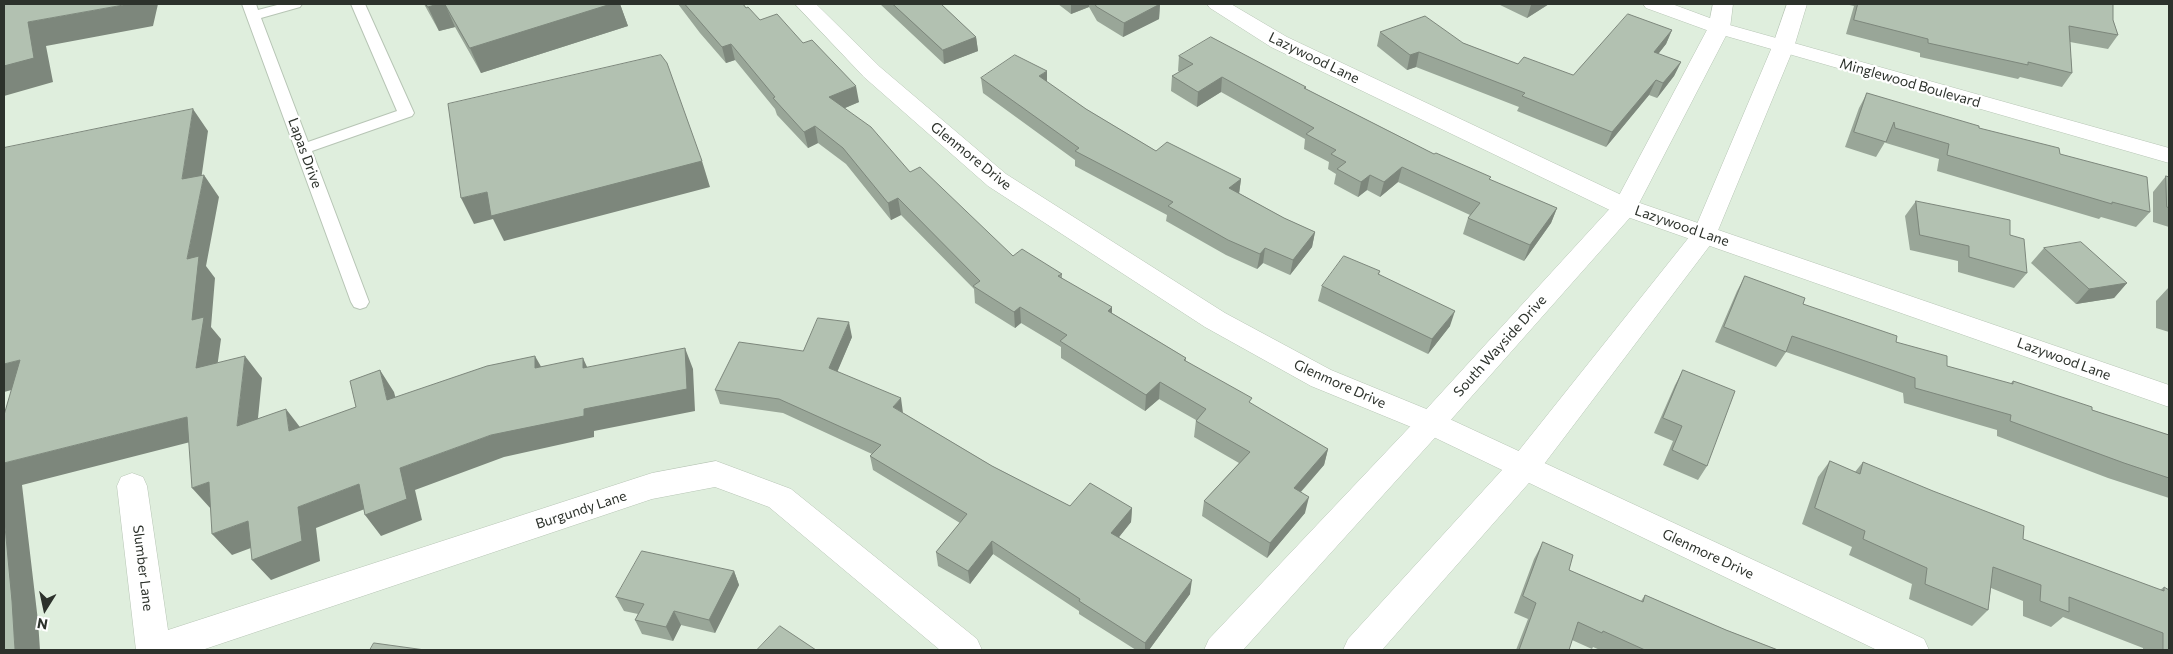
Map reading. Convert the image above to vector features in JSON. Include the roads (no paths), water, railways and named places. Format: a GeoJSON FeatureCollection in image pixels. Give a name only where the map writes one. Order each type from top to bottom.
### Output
{"type":"FeatureCollection","features":[{"type":"Feature","properties":{"kind":"street","name":"Glenmore Drive"},"geometry":{"type":"LineString","coordinates":[[805,4],[872,72],[997,180],[1215,320],[1321,378],[1431,423],[1912,650]]}},
{"type":"Feature","properties":{"kind":"street","name":"Lazywood Lane"},"geometry":{"type":"LineString","coordinates":[[1216,4],[1279,42],[1625,207],[2169,396]]}},
{"type":"Feature","properties":{"kind":"street","name":"Minglewood Boulevard"},"geometry":{"type":"LineString","coordinates":[[1653,4],[1721,16],[1783,47],[2169,156]]}},
{"type":"Feature","properties":{"kind":"street"},"geometry":{"type":"LineString","coordinates":[[1360,650],[1524,467],[1705,234],[1783,47],[1797,4]]}},
{"type":"Feature","properties":{"kind":"street","name":"South Wayside Drive"},"geometry":{"type":"LineString","coordinates":[[1221,650],[1431,423],[1625,207],[1721,16]]}},
{"type":"Feature","properties":{"kind":"street","name":"Burgundy Lane"},"geometry":{"type":"LineString","coordinates":[[155,650],[652,486],[716,474],[780,498],[965,650]]}},
{"type":"Feature","properties":{"kind":"street","name":"Slumber Lane"},"geometry":{"type":"LineString","coordinates":[[132,486],[155,650]]}},
{"type":"Feature","properties":{"kind":"lane"},"geometry":{"type":"LineString","coordinates":[[252,10],[296,4]]}},
{"type":"Feature","properties":{"kind":"lane"},"geometry":{"type":"LineString","coordinates":[[303,149],[406,112],[358,4]]}},
{"type":"Feature","properties":{"kind":"lane","name":"Lapas Drive"},"geometry":{"type":"LineString","coordinates":[[252,10],[360,302]]}}]}
